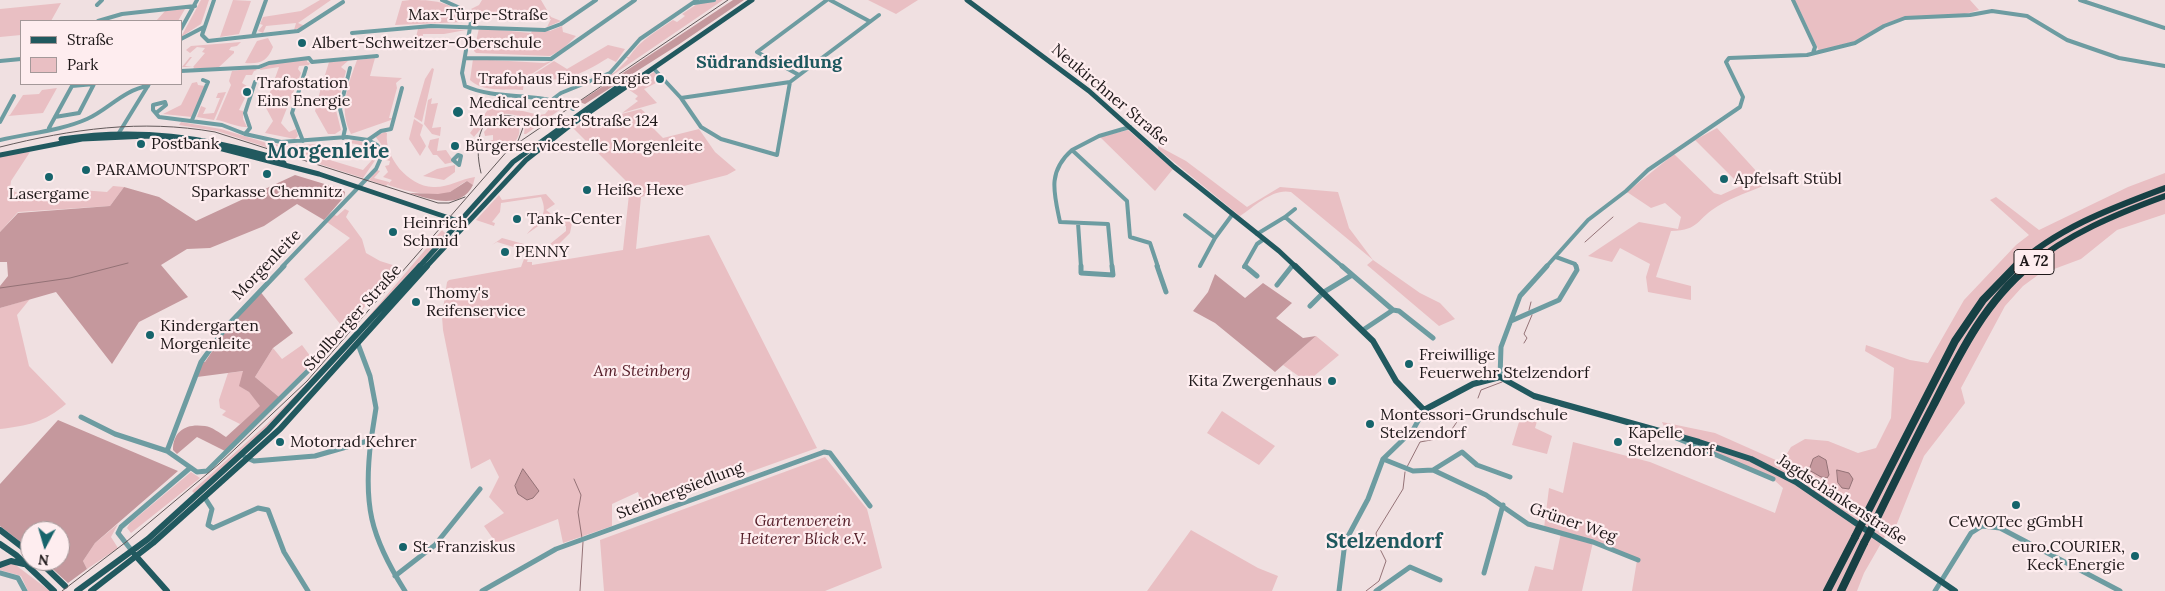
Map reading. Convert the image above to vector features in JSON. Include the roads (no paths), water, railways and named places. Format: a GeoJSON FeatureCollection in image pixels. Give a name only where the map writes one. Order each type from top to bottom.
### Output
{"type":"FeatureCollection","features":[{"type":"Feature","properties":{"kind":"highway","name":"A 72"},"geometry":{"type":"LineString","coordinates":[[1827,591],[1936,374],[1954,340],[1974,310],[2001,279],[2028,255],[2063,232],[2099,214],[2165,188]]}},
{"type":"Feature","properties":{"kind":"highway","name":"A 72"},"geometry":{"type":"LineString","coordinates":[[1841,591],[1946,378],[1964,344],[1984,313],[2021,272],[2079,232],[2165,196]]}},
{"type":"Feature","properties":{"kind":"main road","name":"Stollberger Straße"},"geometry":{"type":"LineString","coordinates":[[77,591],[134,554],[205,498],[462,223],[526,160],[582,115],[653,69],[752,0]]}},
{"type":"Feature","properties":{"kind":"main road","name":"Neukirchner Straße"},"geometry":{"type":"LineString","coordinates":[[967,0],[1089,91],[1232,215],[1293,264],[1373,341],[1396,381],[1424,410]]}},
{"type":"Feature","properties":{"kind":"main road"},"geometry":{"type":"LineString","coordinates":[[0,153],[118,135],[195,141],[275,163],[286,164],[360,187],[462,223]]}},
{"type":"Feature","properties":{"kind":"main road","name":"Stollberger Straße"},"geometry":{"type":"LineString","coordinates":[[92,591],[302,406],[462,223]]}},
{"type":"Feature","properties":{"kind":"main road"},"geometry":{"type":"LineString","coordinates":[[1424,410],[1473,384],[1500,377]]}},
{"type":"Feature","properties":{"kind":"main road","name":"Jagdschänkenstraße"},"geometry":{"type":"LineString","coordinates":[[1500,377],[1534,396],[1668,435],[1699,442],[1751,459],[1796,482],[1955,591]]}},
{"type":"Feature","properties":{"kind":"main road"},"geometry":{"type":"LineString","coordinates":[[0,530],[20,545]]}},
{"type":"Feature","properties":{"kind":"main road"},"geometry":{"type":"LineString","coordinates":[[0,544],[20,560]]}},
{"type":"Feature","properties":{"kind":"main road"},"geometry":{"type":"LineString","coordinates":[[134,554],[167,591]]}},
{"type":"Feature","properties":{"kind":"main road"},"geometry":{"type":"LineString","coordinates":[[0,565],[11,561],[20,564]]}},
{"type":"Feature","properties":{"kind":"main road"},"geometry":{"type":"LineString","coordinates":[[33,571],[54,591]]}},
{"type":"Feature","properties":{"kind":"main road"},"geometry":{"type":"LineString","coordinates":[[49,571],[65,586]]}},
{"type":"Feature","properties":{"kind":"street"},"geometry":{"type":"LineString","coordinates":[[97,5],[102,0]]}},
{"type":"Feature","properties":{"kind":"street"},"geometry":{"type":"LineString","coordinates":[[182,27],[197,0]]}},
{"type":"Feature","properties":{"kind":"street"},"geometry":{"type":"LineString","coordinates":[[214,0],[202,37],[208,40],[304,29],[343,2]]}},
{"type":"Feature","properties":{"kind":"street"},"geometry":{"type":"LineString","coordinates":[[253,36],[266,0]]}},
{"type":"Feature","properties":{"kind":"street"},"geometry":{"type":"LineString","coordinates":[[442,0],[464,11],[470,20],[471,27],[461,79],[463,84],[483,92],[522,94],[553,99],[582,115]]}},
{"type":"Feature","properties":{"kind":"street","name":"Max-Türpe-Straße"},"geometry":{"type":"LineString","coordinates":[[352,33],[420,26],[550,29],[561,24],[596,0]]}},
{"type":"Feature","properties":{"kind":"street"},"geometry":{"type":"LineString","coordinates":[[465,58],[551,59],[565,51],[593,28],[635,0]]}},
{"type":"Feature","properties":{"kind":"street"},"geometry":{"type":"LineString","coordinates":[[553,99],[561,93],[610,73],[640,39],[695,1],[714,0]]}},
{"type":"Feature","properties":{"kind":"street"},"geometry":{"type":"LineString","coordinates":[[799,76],[757,52],[829,0],[869,21]]}},
{"type":"Feature","properties":{"kind":"street"},"geometry":{"type":"LineString","coordinates":[[1793,0],[1815,47],[1815,52],[1812,54]]}},
{"type":"Feature","properties":{"kind":"street"},"geometry":{"type":"LineString","coordinates":[[2080,0],[2165,28]]}},
{"type":"Feature","properties":{"kind":"street"},"geometry":{"type":"LineString","coordinates":[[101,20],[122,14],[194,6]]}},
{"type":"Feature","properties":{"kind":"street"},"geometry":{"type":"LineString","coordinates":[[1500,377],[1502,347],[1520,296],[1588,220],[1626,191],[1648,170],[1740,106],[1742,97],[1726,62],[1729,58],[1795,57],[1812,54],[1854,43],[1889,24],[1906,18],[1962,15],[1992,11],[2031,18],[2060,37],[2118,58],[2165,66]]}},
{"type":"Feature","properties":{"kind":"street"},"geometry":{"type":"LineString","coordinates":[[681,98],[790,82],[879,15]]}},
{"type":"Feature","properties":{"kind":"street"},"geometry":{"type":"LineString","coordinates":[[182,38],[204,27]]}},
{"type":"Feature","properties":{"kind":"street"},"geometry":{"type":"LineString","coordinates":[[182,72],[260,66],[269,63],[309,58],[312,62],[377,56]]}},
{"type":"Feature","properties":{"kind":"street"},"geometry":{"type":"LineString","coordinates":[[0,61],[20,59]]}},
{"type":"Feature","properties":{"kind":"street"},"geometry":{"type":"LineString","coordinates":[[303,141],[292,113],[306,68]]}},
{"type":"Feature","properties":{"kind":"street"},"geometry":{"type":"LineString","coordinates":[[344,138],[346,129],[340,109],[350,68]]}},
{"type":"Feature","properties":{"kind":"street"},"geometry":{"type":"LineString","coordinates":[[653,69],[681,98],[701,127],[728,142],[777,155],[790,82]]}},
{"type":"Feature","properties":{"kind":"street"},"geometry":{"type":"LineString","coordinates":[[192,120],[208,82],[203,80]]}},
{"type":"Feature","properties":{"kind":"street"},"geometry":{"type":"LineString","coordinates":[[245,134],[250,128],[245,107],[255,82]]}},
{"type":"Feature","properties":{"kind":"street"},"geometry":{"type":"LineString","coordinates":[[49,128],[72,86],[83,85]]}},
{"type":"Feature","properties":{"kind":"street"},"geometry":{"type":"LineString","coordinates":[[55,117],[79,113],[93,85]]}},
{"type":"Feature","properties":{"kind":"street"},"geometry":{"type":"LineString","coordinates":[[0,140],[87,119],[127,91],[148,85]]}},
{"type":"Feature","properties":{"kind":"street"},"geometry":{"type":"LineString","coordinates":[[118,135],[148,85]]}},
{"type":"Feature","properties":{"kind":"street"},"geometry":{"type":"LineString","coordinates":[[156,113],[159,117],[222,125],[245,134],[274,141],[344,138],[368,140],[381,131],[391,128],[402,88]]}},
{"type":"Feature","properties":{"kind":"street"},"geometry":{"type":"LineString","coordinates":[[0,122],[14,96]]}},
{"type":"Feature","properties":{"kind":"street"},"geometry":{"type":"LineString","coordinates":[[1078,223],[1081,273],[1113,275],[1108,224],[1060,222],[1053,188],[1056,168],[1072,150],[1100,136],[1130,127]]}},
{"type":"Feature","properties":{"kind":"street","name":"Morgenleite"},"geometry":{"type":"LineString","coordinates":[[167,451],[201,362],[209,349],[270,277],[318,231],[341,203],[360,187],[379,162],[383,153],[376,143],[368,140]]}},
{"type":"Feature","properties":{"kind":"street"},"geometry":{"type":"LineString","coordinates":[[1072,150],[1127,201],[1130,237],[1150,243],[1166,292]]}},
{"type":"Feature","properties":{"kind":"street"},"geometry":{"type":"LineString","coordinates":[[1257,234],[1295,209]]}},
{"type":"Feature","properties":{"kind":"street"},"geometry":{"type":"LineString","coordinates":[[1185,215],[1215,238]]}},
{"type":"Feature","properties":{"kind":"street"},"geometry":{"type":"LineString","coordinates":[[1200,266],[1215,238],[1232,215]]}},
{"type":"Feature","properties":{"kind":"street"},"geometry":{"type":"LineString","coordinates":[[1285,217],[1393,310],[1399,311],[1433,338]]}},
{"type":"Feature","properties":{"kind":"street"},"geometry":{"type":"LineString","coordinates":[[1244,267],[1257,244],[1264,239]]}},
{"type":"Feature","properties":{"kind":"street"},"geometry":{"type":"LineString","coordinates":[[1511,321],[1559,300],[1577,270],[1575,264],[1556,257]]}},
{"type":"Feature","properties":{"kind":"street"},"geometry":{"type":"LineString","coordinates":[[1238,263],[1257,276]]}},
{"type":"Feature","properties":{"kind":"street"},"geometry":{"type":"LineString","coordinates":[[1276,285],[1293,264]]}},
{"type":"Feature","properties":{"kind":"street"},"geometry":{"type":"LineString","coordinates":[[1310,306],[1324,292],[1352,276]]}},
{"type":"Feature","properties":{"kind":"street"},"geometry":{"type":"LineString","coordinates":[[1363,330],[1393,310]]}},
{"type":"Feature","properties":{"kind":"street"},"geometry":{"type":"LineString","coordinates":[[358,344],[370,376],[376,408],[366,474],[367,503],[376,538],[394,576],[405,591]]}},
{"type":"Feature","properties":{"kind":"street","name":"Stollberger Straße"},"geometry":{"type":"LineString","coordinates":[[190,468],[201,473],[207,471],[289,392],[334,345]]}},
{"type":"Feature","properties":{"kind":"street"},"geometry":{"type":"LineString","coordinates":[[1341,590],[1342,554],[1345,542],[1368,500],[1383,459],[1413,430],[1424,410]]}},
{"type":"Feature","properties":{"kind":"street"},"geometry":{"type":"LineString","coordinates":[[81,417],[115,434],[167,451],[190,468],[120,527],[118,533],[134,554]]}},
{"type":"Feature","properties":{"kind":"street","name":"Jagdschänkenstraße"},"geometry":{"type":"LineString","coordinates":[[1668,435],[1772,479]]}},
{"type":"Feature","properties":{"kind":"street"},"geometry":{"type":"LineString","coordinates":[[245,456],[254,461],[315,456],[371,440]]}},
{"type":"Feature","properties":{"kind":"street","name":"Steinbergsiedlung"},"geometry":{"type":"LineString","coordinates":[[482,591],[556,549],[824,452],[830,453],[870,506]]}},
{"type":"Feature","properties":{"kind":"street"},"geometry":{"type":"LineString","coordinates":[[1433,470],[1446,460],[1462,452],[1477,465],[1510,477]]}},
{"type":"Feature","properties":{"kind":"street","name":"Grüner Weg"},"geometry":{"type":"LineString","coordinates":[[1383,459],[1415,472],[1424,473],[1433,470],[1503,505],[1528,524],[1593,542],[1638,560]]}},
{"type":"Feature","properties":{"kind":"street"},"geometry":{"type":"LineString","coordinates":[[394,576],[442,538],[480,488]]}},
{"type":"Feature","properties":{"kind":"street"},"geometry":{"type":"LineString","coordinates":[[205,498],[212,508],[208,525],[213,528],[258,508],[268,510],[277,540],[285,558],[308,591]]}},
{"type":"Feature","properties":{"kind":"street"},"geometry":{"type":"LineString","coordinates":[[1484,574],[1503,505]]}},
{"type":"Feature","properties":{"kind":"street"},"geometry":{"type":"LineString","coordinates":[[1934,591],[1939,580],[1970,533],[1976,528],[1989,526],[2021,539],[2120,591]]}},
{"type":"Feature","properties":{"kind":"street"},"geometry":{"type":"LineString","coordinates":[[1376,591],[1410,567],[1440,580]]}},
{"type":"Feature","properties":{"kind":"street"},"geometry":{"type":"LineString","coordinates":[[0,573],[18,578],[25,591]]}},
{"type":"Feature","properties":{"kind":"waterway"},"geometry":{"type":"LineString","coordinates":[[1585,242],[1613,217]]}},
{"type":"Feature","properties":{"kind":"waterway"},"geometry":{"type":"LineString","coordinates":[[0,288],[70,278],[128,263]]}},
{"type":"Feature","properties":{"kind":"waterway"},"geometry":{"type":"LineString","coordinates":[[1529,310],[1531,302]]}},
{"type":"Feature","properties":{"kind":"waterway"},"geometry":{"type":"LineString","coordinates":[[1524,343],[1527,338],[1524,334],[1532,315]]}},
{"type":"Feature","properties":{"kind":"waterway"},"geometry":{"type":"LineString","coordinates":[[1478,398],[1481,390],[1502,382]]}},
{"type":"Feature","properties":{"kind":"waterway"},"geometry":{"type":"LineString","coordinates":[[1450,432],[1463,413]]}},
{"type":"Feature","properties":{"kind":"waterway"},"geometry":{"type":"LineString","coordinates":[[1407,467],[1420,442],[1447,437]]}},
{"type":"Feature","properties":{"kind":"waterway"},"geometry":{"type":"LineString","coordinates":[[1366,591],[1379,581],[1386,561],[1378,545],[1376,533],[1403,489],[1405,472]]}},
{"type":"Feature","properties":{"kind":"waterway"},"geometry":{"type":"LineString","coordinates":[[574,479],[581,495],[578,512],[582,538]]}},
{"type":"Feature","properties":{"kind":"waterway"},"geometry":{"type":"LineString","coordinates":[[580,591],[583,542]]}},
{"type":"Feature","properties":{"kind":"tram line"},"geometry":{"type":"LineString","coordinates":[[62,591],[126,542],[219,464],[307,381],[509,149],[728,0]]}},
{"type":"Feature","properties":{"kind":"tram line"},"geometry":{"type":"LineString","coordinates":[[481,173],[478,150],[479,139],[487,122],[494,117],[505,115],[519,118],[524,125],[518,141]]}},
{"type":"Feature","properties":{"kind":"tram line"},"geometry":{"type":"LineString","coordinates":[[0,147],[54,135],[107,128],[133,126],[187,128],[215,132],[438,203],[449,203],[465,197]]}},
{"type":"Feature","properties":{"kind":"place","name":"Albert-Schweitzer-Oberschule"},"geometry":{"type":"Point","coordinates":[302,43]}},
{"type":"Feature","properties":{"kind":"place","name":"Trafohaus Eins Energie"},"geometry":{"type":"Point","coordinates":[660,79]}},
{"type":"Feature","properties":{"kind":"place","name":"Trafostation Eins Energie"},"geometry":{"type":"Point","coordinates":[247,92]}},
{"type":"Feature","properties":{"kind":"place","name":"Medical centre Markersdorfer Straße 124"},"geometry":{"type":"Point","coordinates":[458,112]}},
{"type":"Feature","properties":{"kind":"place","name":"Postbank"},"geometry":{"type":"Point","coordinates":[141,144]}},
{"type":"Feature","properties":{"kind":"place","name":"Bürgerservicestelle Morgenleite"},"geometry":{"type":"Point","coordinates":[455,146]}},
{"type":"Feature","properties":{"kind":"place","name":"PARAMOUNTSPORT"},"geometry":{"type":"Point","coordinates":[86,170]}},
{"type":"Feature","properties":{"kind":"place","name":"Sparkasse Chemnitz"},"geometry":{"type":"Point","coordinates":[267,174]}},
{"type":"Feature","properties":{"kind":"place","name":"Lasergame"},"geometry":{"type":"Point","coordinates":[49,177]}},
{"type":"Feature","properties":{"kind":"place","name":"Apfelsaft Stübl"},"geometry":{"type":"Point","coordinates":[1724,179]}},
{"type":"Feature","properties":{"kind":"place","name":"Heiße Hexe"},"geometry":{"type":"Point","coordinates":[587,190]}},
{"type":"Feature","properties":{"kind":"place","name":"Tank-Center"},"geometry":{"type":"Point","coordinates":[517,219]}},
{"type":"Feature","properties":{"kind":"place","name":"Heinrich Schmid"},"geometry":{"type":"Point","coordinates":[393,232]}},
{"type":"Feature","properties":{"kind":"place","name":"PENNY"},"geometry":{"type":"Point","coordinates":[505,252]}},
{"type":"Feature","properties":{"kind":"place","name":"Thomy's Reifenservice"},"geometry":{"type":"Point","coordinates":[416,302]}},
{"type":"Feature","properties":{"kind":"place","name":"Kindergarten Morgenleite"},"geometry":{"type":"Point","coordinates":[150,335]}},
{"type":"Feature","properties":{"kind":"place","name":"Freiwillige Feuerwehr Stelzendorf"},"geometry":{"type":"Point","coordinates":[1409,364]}},
{"type":"Feature","properties":{"kind":"place","name":"Kita Zwergenhaus"},"geometry":{"type":"Point","coordinates":[1332,381]}},
{"type":"Feature","properties":{"kind":"place","name":"Montessori-Grundschule Stelzendorf"},"geometry":{"type":"Point","coordinates":[1370,424]}},
{"type":"Feature","properties":{"kind":"place","name":"Motorrad Kehrer"},"geometry":{"type":"Point","coordinates":[280,442]}},
{"type":"Feature","properties":{"kind":"place","name":"Kapelle Stelzendorf"},"geometry":{"type":"Point","coordinates":[1618,442]}},
{"type":"Feature","properties":{"kind":"place","name":"CeWOTec gGmbH"},"geometry":{"type":"Point","coordinates":[2016,505]}},
{"type":"Feature","properties":{"kind":"place","name":"St. Franziskus"},"geometry":{"type":"Point","coordinates":[403,547]}},
{"type":"Feature","properties":{"kind":"place","name":"euro.COURIER, Keck Energie"},"geometry":{"type":"Point","coordinates":[2135,556]}},
{"type":"Feature","properties":{"kind":"district","name":"Südrandsiedlung"},"geometry":{"type":"Point","coordinates":[769,63]}},
{"type":"Feature","properties":{"kind":"district","name":"Morgenleite"},"geometry":{"type":"Point","coordinates":[328,152]}},
{"type":"Feature","properties":{"kind":"district","name":"Stelzendorf"},"geometry":{"type":"Point","coordinates":[1384,542]}},
{"type":"Feature","properties":{"kind":"park label","name":"Am Steinberg"},"geometry":{"type":"Point","coordinates":[642,371]}},
{"type":"Feature","properties":{"kind":"park label","name":"Gartenverein Heiterer Blick e.V."},"geometry":{"type":"Point","coordinates":[803,530]}}]}
